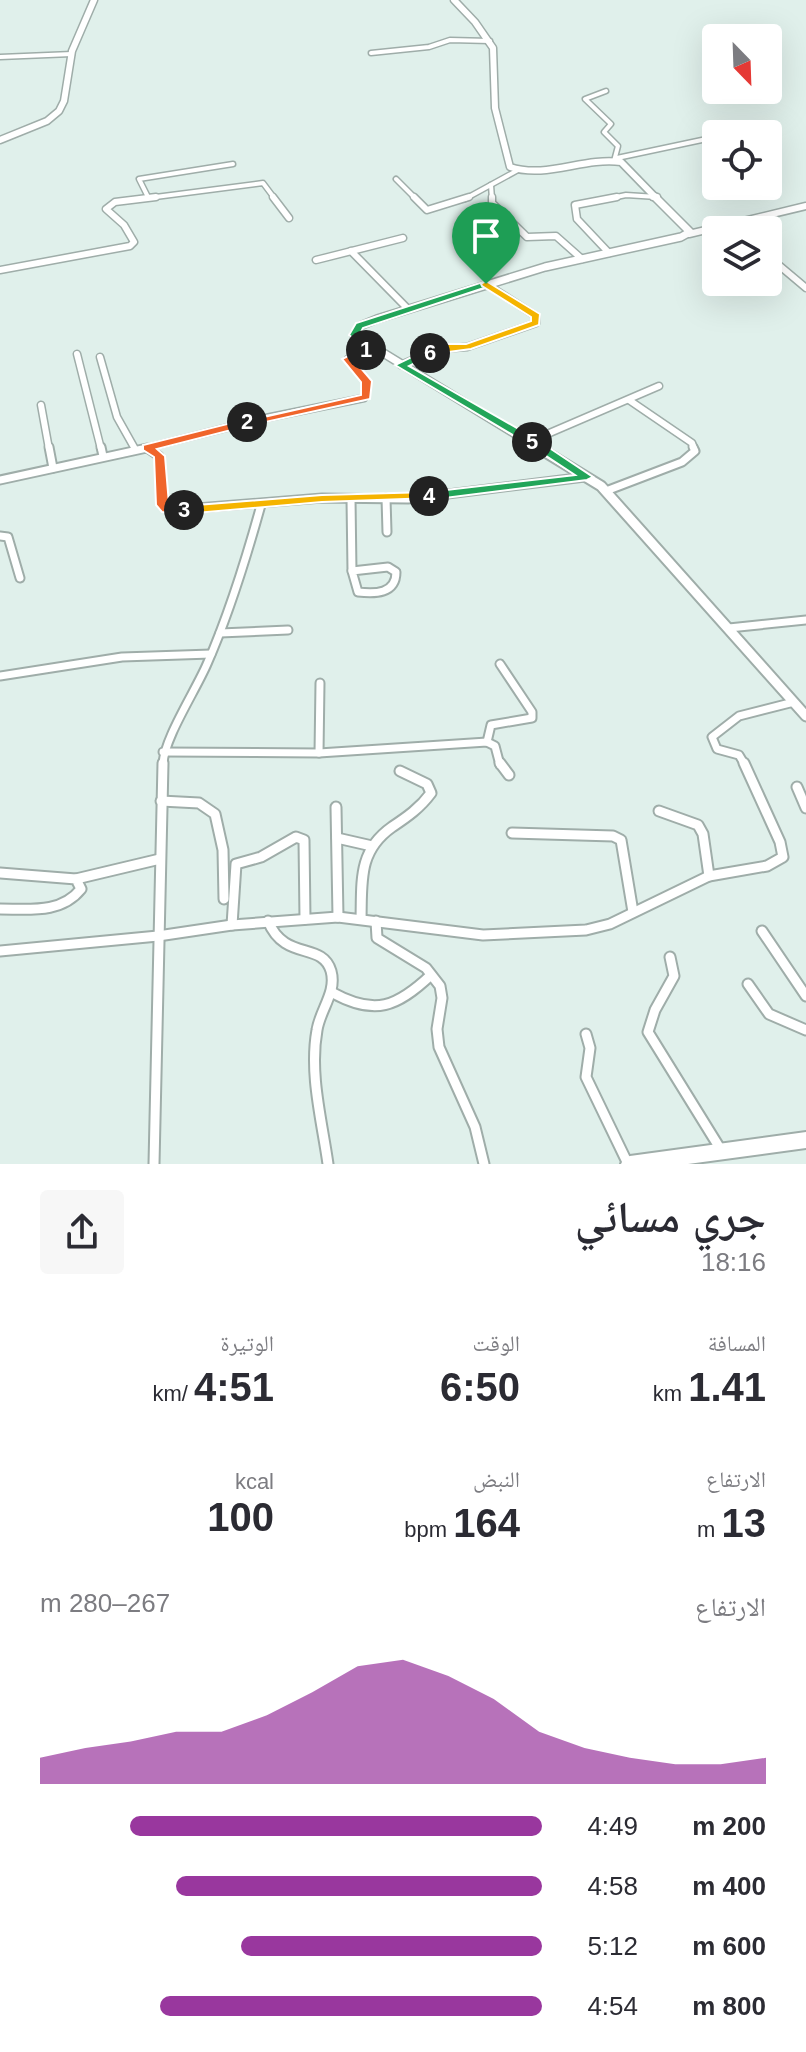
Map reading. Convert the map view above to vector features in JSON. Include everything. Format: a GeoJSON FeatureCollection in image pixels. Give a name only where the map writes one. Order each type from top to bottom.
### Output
{"type":"FeatureCollection","features":[{"type":"Feature","properties":{"kind":"highway"},"geometry":{"type":"LineString","coordinates":[[629,1164],[806,1140]]}},
{"type":"Feature","properties":{"kind":"street"},"geometry":{"type":"LineString","coordinates":[[0,140],[47,121],[59,111],[64,101],[72,54],[94,0]]}},
{"type":"Feature","properties":{"kind":"street"},"geometry":{"type":"LineString","coordinates":[[454,0],[490,41],[495,108],[508,164],[518,170]]}},
{"type":"Feature","properties":{"kind":"street"},"geometry":{"type":"LineString","coordinates":[[371,53],[429,47],[450,40],[490,41]]}},
{"type":"Feature","properties":{"kind":"street"},"geometry":{"type":"LineString","coordinates":[[0,57],[72,54]]}},
{"type":"Feature","properties":{"kind":"street"},"geometry":{"type":"LineString","coordinates":[[606,91],[585,99],[611,124],[604,133],[618,146],[616,159]]}},
{"type":"Feature","properties":{"kind":"street"},"geometry":{"type":"LineString","coordinates":[[396,179],[427,210],[462,201],[518,170],[616,159],[702,140]]}},
{"type":"Feature","properties":{"kind":"street"},"geometry":{"type":"LineString","coordinates":[[616,159],[689,228],[689,234]]}},
{"type":"Feature","properties":{"kind":"street"},"geometry":{"type":"LineString","coordinates":[[148,197],[139,179],[233,164]]}},
{"type":"Feature","properties":{"kind":"street"},"geometry":{"type":"LineString","coordinates":[[0,270],[128,247],[134,242],[132,235],[106,208],[112,203],[263,183],[289,218]]}},
{"type":"Feature","properties":{"kind":"street"},"geometry":{"type":"LineString","coordinates":[[491,185],[492,203],[528,238],[556,236],[582,259]]}},
{"type":"Feature","properties":{"kind":"street"},"geometry":{"type":"LineString","coordinates":[[609,253],[577,219],[575,205],[629,194],[657,197]]}},
{"type":"Feature","properties":{"kind":"street"},"geometry":{"type":"LineString","coordinates":[[765,216],[806,206]]}},
{"type":"Feature","properties":{"kind":"street"},"geometry":{"type":"LineString","coordinates":[[702,231],[486,284],[408,309],[355,330],[354,335],[531,441],[606,491],[806,716]]}},
{"type":"Feature","properties":{"kind":"street"},"geometry":{"type":"LineString","coordinates":[[316,260],[403,238]]}},
{"type":"Feature","properties":{"kind":"street"},"geometry":{"type":"LineString","coordinates":[[351,251],[408,309]]}},
{"type":"Feature","properties":{"kind":"street"},"geometry":{"type":"LineString","coordinates":[[782,268],[806,288]]}},
{"type":"Feature","properties":{"kind":"street"},"geometry":{"type":"LineString","coordinates":[[401,365],[438,349],[467,347],[536,323],[536,316],[486,284]]}},
{"type":"Feature","properties":{"kind":"street"},"geometry":{"type":"LineString","coordinates":[[0,480],[364,398],[367,394],[366,381],[348,359],[372,348]]}},
{"type":"Feature","properties":{"kind":"street"},"geometry":{"type":"LineString","coordinates":[[77,354],[103,456]]}},
{"type":"Feature","properties":{"kind":"street"},"geometry":{"type":"LineString","coordinates":[[100,357],[117,417],[135,449]]}},
{"type":"Feature","properties":{"kind":"street"},"geometry":{"type":"LineString","coordinates":[[531,441],[659,386]]}},
{"type":"Feature","properties":{"kind":"street"},"geometry":{"type":"LineString","coordinates":[[606,491],[682,462],[695,451],[692,443],[629,400]]}},
{"type":"Feature","properties":{"kind":"street"},"geometry":{"type":"LineString","coordinates":[[41,405],[53,468]]}},
{"type":"Feature","properties":{"kind":"street"},"geometry":{"type":"LineString","coordinates":[[147,448],[159,456],[163,505],[167,510],[423,497],[587,477]]}},
{"type":"Feature","properties":{"kind":"street"},"geometry":{"type":"LineString","coordinates":[[386,498],[387,532]]}},
{"type":"Feature","properties":{"kind":"street"},"geometry":{"type":"LineString","coordinates":[[351,499],[352,571],[358,592],[385,591],[392,588],[397,578],[396,572],[388,567],[352,571]]}},
{"type":"Feature","properties":{"kind":"street"},"geometry":{"type":"LineString","coordinates":[[154,1164],[163,752],[185,713],[220,633],[261,505]]}},
{"type":"Feature","properties":{"kind":"street"},"geometry":{"type":"LineString","coordinates":[[0,536],[8,537],[20,578]]}},
{"type":"Feature","properties":{"kind":"street"},"geometry":{"type":"LineString","coordinates":[[729,628],[806,620]]}},
{"type":"Feature","properties":{"kind":"street"},"geometry":{"type":"LineString","coordinates":[[220,633],[288,630]]}},
{"type":"Feature","properties":{"kind":"street"},"geometry":{"type":"LineString","coordinates":[[0,676],[122,657],[211,654]]}},
{"type":"Feature","properties":{"kind":"street"},"geometry":{"type":"LineString","coordinates":[[487,742],[491,725],[532,718],[532,712],[500,664]]}},
{"type":"Feature","properties":{"kind":"street"},"geometry":{"type":"LineString","coordinates":[[319,753],[320,683]]}},
{"type":"Feature","properties":{"kind":"street"},"geometry":{"type":"LineString","coordinates":[[0,951],[158,936],[268,921],[338,917],[483,935],[600,928],[709,876],[767,866],[783,857],[780,842],[744,762],[739,755],[717,749],[712,737],[726,720],[794,702]]}},
{"type":"Feature","properties":{"kind":"street"},"geometry":{"type":"LineString","coordinates":[[163,752],[319,753],[487,742],[495,746],[501,768],[509,775]]}},
{"type":"Feature","properties":{"kind":"street"},"geometry":{"type":"LineString","coordinates":[[361,919],[365,856],[378,838],[426,802],[431,793],[427,784],[400,771]]}},
{"type":"Feature","properties":{"kind":"street"},"geometry":{"type":"LineString","coordinates":[[797,787],[806,808]]}},
{"type":"Feature","properties":{"kind":"street"},"geometry":{"type":"LineString","coordinates":[[161,801],[200,803],[212,808],[217,818],[224,865],[224,899]]}},
{"type":"Feature","properties":{"kind":"street"},"geometry":{"type":"LineString","coordinates":[[336,807],[338,917]]}},
{"type":"Feature","properties":{"kind":"street"},"geometry":{"type":"LineString","coordinates":[[659,811],[698,825],[703,834],[709,876]]}},
{"type":"Feature","properties":{"kind":"street"},"geometry":{"type":"LineString","coordinates":[[512,833],[613,836],[621,840],[633,912]]}},
{"type":"Feature","properties":{"kind":"street"},"geometry":{"type":"LineString","coordinates":[[232,925],[236,864],[261,857],[296,837],[304,840],[305,919]]}},
{"type":"Feature","properties":{"kind":"street"},"geometry":{"type":"LineString","coordinates":[[337,838],[372,846]]}},
{"type":"Feature","properties":{"kind":"street"},"geometry":{"type":"LineString","coordinates":[[0,873],[76,879],[160,859]]}},
{"type":"Feature","properties":{"kind":"street"},"geometry":{"type":"LineString","coordinates":[[0,909],[62,906],[74,900],[81,889],[76,879]]}},
{"type":"Feature","properties":{"kind":"street"},"geometry":{"type":"LineString","coordinates":[[268,921],[277,939],[292,947],[318,953],[330,969],[333,993],[317,1029],[317,1088],[328,1164]]}},
{"type":"Feature","properties":{"kind":"street"},"geometry":{"type":"LineString","coordinates":[[376,921],[377,938],[387,947],[403,950],[421,963],[443,994],[437,1033],[445,1065],[476,1130],[484,1164]]}},
{"type":"Feature","properties":{"kind":"street"},"geometry":{"type":"LineString","coordinates":[[762,931],[806,996]]}},
{"type":"Feature","properties":{"kind":"street"},"geometry":{"type":"LineString","coordinates":[[670,957],[677,969],[676,980],[654,1008],[648,1032],[722,1151]]}},
{"type":"Feature","properties":{"kind":"street"},"geometry":{"type":"LineString","coordinates":[[333,993],[355,1005],[384,1005],[408,996],[431,975]]}},
{"type":"Feature","properties":{"kind":"street"},"geometry":{"type":"LineString","coordinates":[[748,984],[769,1014],[806,1030]]}},
{"type":"Feature","properties":{"kind":"street"},"geometry":{"type":"LineString","coordinates":[[586,1034],[590,1048],[586,1077],[629,1164]]}},
{"type":"Feature","properties":{"kind":"route"},"geometry":{"type":"LineString","coordinates":[[486,284],[536,316],[536,323],[467,347],[438,349],[401,365],[587,477],[408,499],[322,498],[180,510],[164,508],[162,465],[158,453],[147,448],[261,419],[364,398],[367,394],[366,381],[348,359],[372,348],[354,335],[355,330],[377,319],[486,284]]}}]}
